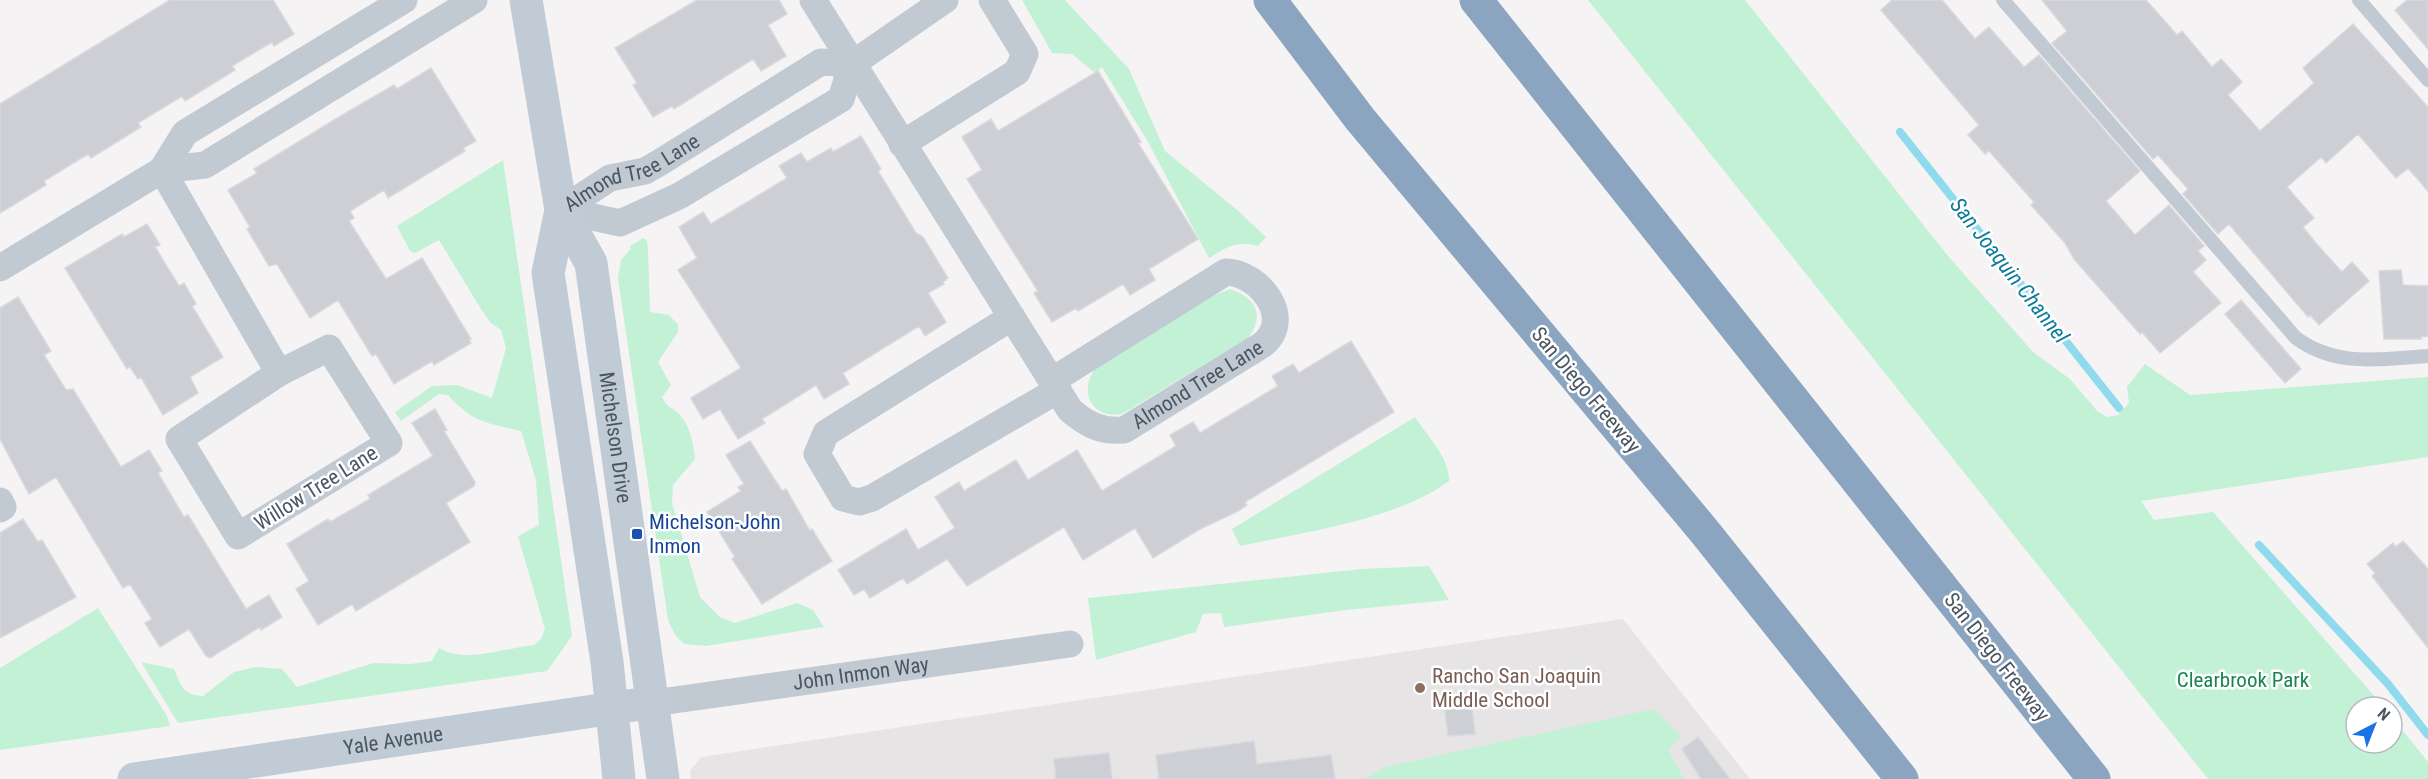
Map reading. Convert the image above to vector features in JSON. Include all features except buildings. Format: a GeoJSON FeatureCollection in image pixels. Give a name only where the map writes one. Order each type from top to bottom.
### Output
{"type":"FeatureCollection","features":[{"type":"Feature","properties":{"kind":"highway","name":"San Diego Freeway"},"geometry":{"type":"LineString","coordinates":[[1270,0],[1360,119],[1704,531],[1902,779]]}},
{"type":"Feature","properties":{"kind":"highway","name":"San Diego Freeway"},"geometry":{"type":"LineString","coordinates":[[1476,0],[2094,779]]}},
{"type":"Feature","properties":{"kind":"main road","name":"Michelson Drive"},"geometry":{"type":"LineString","coordinates":[[526,0],[561,210],[591,263],[663,779]]}},
{"type":"Feature","properties":{"kind":"main road","name":"Michelson Drive"},"geometry":{"type":"LineString","coordinates":[[561,210],[548,273],[612,708],[619,779]]}},
{"type":"Feature","properties":{"kind":"main road","name":"Yale Avenue"},"geometry":{"type":"LineString","coordinates":[[134,779],[653,703]]}},
{"type":"Feature","properties":{"kind":"street"},"geometry":{"type":"LineString","coordinates":[[162,170],[185,132],[404,0]]}},
{"type":"Feature","properties":{"kind":"street"},"geometry":{"type":"LineString","coordinates":[[0,268],[162,170],[205,165],[474,0]]}},
{"type":"Feature","properties":{"kind":"street","name":"Almond Tree Lane"},"geometry":{"type":"LineString","coordinates":[[813,0],[902,144],[1012,317],[1055,385],[1070,410],[1082,420],[1106,432],[1124,430],[1262,345],[1271,338],[1276,326],[1275,311],[1261,288],[1247,276],[1226,272],[1055,385],[872,498],[859,502],[843,498],[817,454],[826,433],[1012,317]]}},
{"type":"Feature","properties":{"kind":"street"},"geometry":{"type":"LineString","coordinates":[[852,64],[945,0]]}},
{"type":"Feature","properties":{"kind":"street"},"geometry":{"type":"LineString","coordinates":[[902,144],[1017,72],[1025,54],[992,0]]}},
{"type":"Feature","properties":{"kind":"street","name":"Almond Tree Lane"},"geometry":{"type":"LineString","coordinates":[[561,210],[610,178],[645,171],[660,163],[821,63],[852,64]]}},
{"type":"Feature","properties":{"kind":"street","name":"Almond Tree Lane"},"geometry":{"type":"LineString","coordinates":[[561,210],[620,223],[679,196],[841,99],[852,64]]}},
{"type":"Feature","properties":{"kind":"street"},"geometry":{"type":"LineString","coordinates":[[162,170],[279,374]]}},
{"type":"Feature","properties":{"kind":"street","name":"Willow Tree Lane"},"geometry":{"type":"LineString","coordinates":[[329,348],[389,443],[238,536],[179,439],[279,374],[329,348]]}},
{"type":"Feature","properties":{"kind":"street"},"geometry":{"type":"LineString","coordinates":[[0,501],[3,507],[0,509]]}},
{"type":"Feature","properties":{"kind":"street","name":"John Inmon Way"},"geometry":{"type":"LineString","coordinates":[[653,703],[1070,644]]}},
{"type":"Feature","properties":{"kind":"lane"},"geometry":{"type":"LineString","coordinates":[[2003,0],[2296,338],[2323,353],[2358,361],[2428,356]]}},
{"type":"Feature","properties":{"kind":"lane"},"geometry":{"type":"LineString","coordinates":[[2359,0],[2428,80]]}},
{"type":"Feature","properties":{"kind":"shaded area","name":"Rancho San Joaquin Middle School"},"geometry":{"type":"Polygon","coordinates":[[[1623,619],[1750,779],[691,779],[690,771],[701,757],[1623,619]]]}},
{"type":"Feature","properties":{"kind":"green space"},"geometry":{"type":"Polygon","coordinates":[[[1022,0],[1065,0],[1129,69],[1165,151],[1236,209],[1266,237],[1258,246],[1238,244],[1209,258],[1147,140],[1102,67],[1095,73],[1072,54],[1052,53],[1022,0]]]}},
{"type":"Feature","properties":{"kind":"green space","name":"Clearbrook Park"},"geometry":{"type":"Polygon","coordinates":[[[1588,0],[1745,0],[1948,256],[2033,352],[2070,379],[2098,412],[2108,417],[2118,415],[2129,403],[2127,387],[2145,364],[2190,395],[2428,377],[2428,457],[2141,501],[2154,520],[2213,512],[2373,695],[2344,695],[2344,755],[2404,755],[2404,732],[2428,762],[2428,779],[2208,779],[1588,0]]]}},
{"type":"Feature","properties":{"kind":"green space"},"geometry":{"type":"Polygon","coordinates":[[[503,160],[572,636],[547,671],[178,723],[141,662],[174,669],[187,692],[203,696],[234,672],[255,667],[282,669],[297,687],[373,663],[411,664],[432,661],[439,648],[461,655],[485,654],[534,645],[541,639],[545,629],[518,536],[539,525],[536,480],[521,431],[473,417],[448,395],[439,394],[401,421],[395,412],[432,386],[457,385],[492,398],[506,348],[501,330],[491,323],[481,309],[439,240],[415,253],[410,251],[397,226],[503,160]]]}},
{"type":"Feature","properties":{"kind":"green space"},"geometry":{"type":"Polygon","coordinates":[[[643,238],[647,241],[648,249],[650,312],[669,315],[678,325],[678,332],[658,362],[671,385],[662,397],[667,405],[683,419],[691,435],[695,459],[673,485],[672,503],[700,597],[720,617],[735,623],[797,603],[813,610],[824,627],[706,646],[684,644],[675,635],[668,620],[618,278],[621,260],[631,249],[630,246],[643,238]]]}},
{"type":"Feature","properties":{"kind":"green space"},"geometry":{"type":"Polygon","coordinates":[[[1230,289],[1246,297],[1255,308],[1256,322],[1248,338],[1122,414],[1102,412],[1095,408],[1088,394],[1088,385],[1096,367],[1210,297],[1230,289]]]}},
{"type":"Feature","properties":{"kind":"green space"},"geometry":{"type":"Polygon","coordinates":[[[1415,417],[1442,456],[1449,481],[1403,506],[1377,515],[1320,530],[1240,546],[1232,529],[1415,417]]]}},
{"type":"Feature","properties":{"kind":"green space"},"geometry":{"type":"Polygon","coordinates":[[[1429,566],[1449,600],[1346,610],[1224,627],[1221,613],[1203,614],[1196,632],[1096,660],[1088,598],[1362,569],[1429,566]]]}},
{"type":"Feature","properties":{"kind":"green space"},"geometry":{"type":"Polygon","coordinates":[[[98,608],[167,716],[170,726],[0,750],[0,668],[98,608]]]}},
{"type":"Feature","properties":{"kind":"green space"},"geometry":{"type":"Polygon","coordinates":[[[1654,709],[1681,736],[1668,750],[1684,779],[1364,779],[1385,767],[1654,709]]]}},
{"type":"Feature","properties":{"kind":"waterway","name":"San Joaquin Channel"},"geometry":{"type":"LineString","coordinates":[[1900,132],[2119,408]]}},
{"type":"Feature","properties":{"kind":"waterway","name":"San Joaquin Channel"},"geometry":{"type":"LineString","coordinates":[[2259,545],[2388,684],[2428,735]]}},
{"type":"Feature","properties":{"kind":"place","name":"Michelson-John Inmon"},"geometry":{"type":"Point","coordinates":[637,534]}},
{"type":"Feature","properties":{"kind":"place","name":"Rancho San Joaquin Middle School"},"geometry":{"type":"Point","coordinates":[1420,688]}}]}
